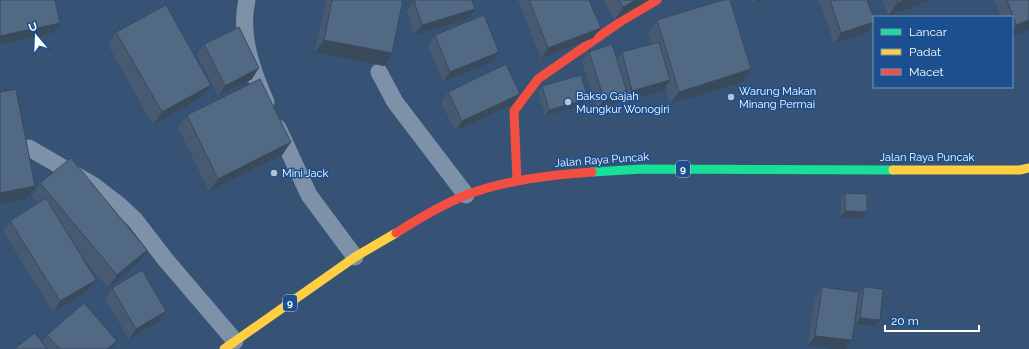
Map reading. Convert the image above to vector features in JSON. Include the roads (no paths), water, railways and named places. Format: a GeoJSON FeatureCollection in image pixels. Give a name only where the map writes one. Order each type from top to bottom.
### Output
{"type":"FeatureCollection","features":[{"type":"Feature","properties":{"kind":"main road"},"geometry":{"type":"LineString","coordinates":[[517,180],[514,111],[538,79],[623,20],[657,0]]}},
{"type":"Feature","properties":{"kind":"main road","name":"Jalan Raya Puncak"},"geometry":{"type":"LineString","coordinates":[[230,345],[355,257],[432,211],[466,195],[517,180],[576,173],[642,168],[1020,170],[1029,168]]}},
{"type":"Feature","properties":{"kind":"lane"},"geometry":{"type":"LineString","coordinates":[[247,0],[244,24],[247,47],[253,70],[262,92],[310,195],[355,257]]}},
{"type":"Feature","properties":{"kind":"lane"},"geometry":{"type":"LineString","coordinates":[[379,72],[395,102],[466,195]]}},
{"type":"Feature","properties":{"kind":"lane"},"geometry":{"type":"LineString","coordinates":[[29,148],[93,185],[136,220],[230,345]]}},
{"type":"Feature","properties":{"kind":"place","name":"Warung Makan Minang Permai"},"geometry":{"type":"Point","coordinates":[731,97]}},
{"type":"Feature","properties":{"kind":"place","name":"Bakso Gajah Mungkur Wonogiri"},"geometry":{"type":"Point","coordinates":[568,102]}},
{"type":"Feature","properties":{"kind":"place","name":"Mini Jack"},"geometry":{"type":"Point","coordinates":[274,173]}}]}
